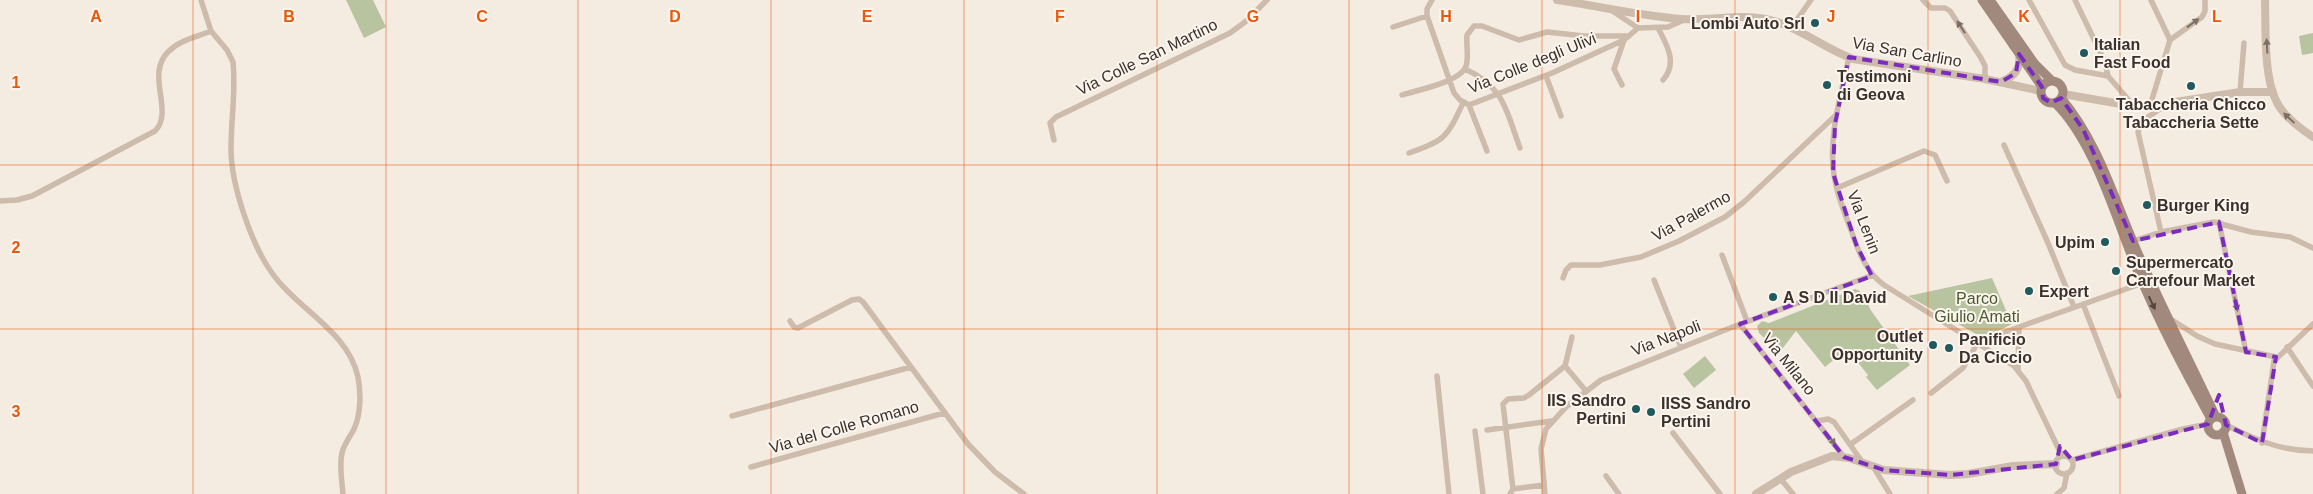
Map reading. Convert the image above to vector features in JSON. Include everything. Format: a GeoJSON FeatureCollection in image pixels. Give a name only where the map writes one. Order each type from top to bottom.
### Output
{"type":"FeatureCollection","features":[{"type":"Feature","properties":{"kind":"main road"},"geometry":{"type":"LineString","coordinates":[[1982,0],[2019,54],[2041,89],[2045,100],[2060,98]]}},
{"type":"Feature","properties":{"kind":"main road"},"geometry":{"type":"LineString","coordinates":[[1990,0],[2032,59],[2051,80],[2060,84],[2060,98],[2092,161],[2143,283],[2212,420]]}},
{"type":"Feature","properties":{"kind":"main road"},"geometry":{"type":"LineString","coordinates":[[2041,89],[2045,82],[2051,80]]}},
{"type":"Feature","properties":{"kind":"main road"},"geometry":{"type":"LineString","coordinates":[[2060,98],[2076,117],[2096,152],[2212,420],[2210,431],[2222,431]]}},
{"type":"Feature","properties":{"kind":"main road"},"geometry":{"type":"LineString","coordinates":[[2212,420],[2221,418],[2235,494]]}},
{"type":"Feature","properties":{"kind":"main road"},"geometry":{"type":"LineString","coordinates":[[2222,431],[2242,494]]}},
{"type":"Feature","properties":{"kind":"street"},"geometry":{"type":"LineString","coordinates":[[201,0],[211,31],[227,50],[233,62],[231,148],[233,176],[238,196],[260,251],[276,278],[341,344],[352,361],[358,376],[358,418],[343,448],[341,458],[343,494]]}},
{"type":"Feature","properties":{"kind":"street","name":"Via Colle San Martino"},"geometry":{"type":"LineString","coordinates":[[1054,140],[1050,123],[1056,117],[1227,34],[1245,22],[1267,0]]}},
{"type":"Feature","properties":{"kind":"street"},"geometry":{"type":"LineString","coordinates":[[1393,27],[1427,16],[1427,9],[1432,0]]}},
{"type":"Feature","properties":{"kind":"street","name":"Via San Carlino"},"geometry":{"type":"LineString","coordinates":[[1557,0],[1611,10],[1685,19],[1762,18],[1791,28],[1849,57],[1868,62],[2041,89]]}},
{"type":"Feature","properties":{"kind":"street"},"geometry":{"type":"LineString","coordinates":[[1791,28],[1811,0]]}},
{"type":"Feature","properties":{"kind":"street"},"geometry":{"type":"LineString","coordinates":[[1923,0],[1931,8],[1945,8],[1950,11],[1981,58],[1985,69],[1985,79]]}},
{"type":"Feature","properties":{"kind":"street"},"geometry":{"type":"LineString","coordinates":[[2029,0],[2065,65],[2075,70],[2108,76]]}},
{"type":"Feature","properties":{"kind":"street"},"geometry":{"type":"LineString","coordinates":[[2076,0],[2107,65],[2108,76],[2132,105]]}},
{"type":"Feature","properties":{"kind":"street"},"geometry":{"type":"LineString","coordinates":[[2151,0],[2170,40]]}},
{"type":"Feature","properties":{"kind":"street"},"geometry":{"type":"LineString","coordinates":[[2150,106],[2170,40],[2204,15],[2205,0]]}},
{"type":"Feature","properties":{"kind":"street"},"geometry":{"type":"LineString","coordinates":[[2265,0],[2268,67],[2276,102],[2285,114],[2313,137]]}},
{"type":"Feature","properties":{"kind":"street","name":"Via San Carlino"},"geometry":{"type":"LineString","coordinates":[[1611,10],[1638,28],[1672,26],[1685,19]]}},
{"type":"Feature","properties":{"kind":"street","name":"Via Colle degli Ulivi"},"geometry":{"type":"LineString","coordinates":[[1427,16],[1455,94],[1466,104],[1500,94],[1546,76],[1629,36]]}},
{"type":"Feature","properties":{"kind":"street"},"geometry":{"type":"LineString","coordinates":[[1465,69],[1467,34],[1471,28],[1476,26],[1519,40],[1547,32],[1584,36],[1629,36],[1638,28]]}},
{"type":"Feature","properties":{"kind":"street"},"geometry":{"type":"LineString","coordinates":[[1658,28],[1666,44],[1670,59],[1670,70],[1663,80]]}},
{"type":"Feature","properties":{"kind":"street"},"geometry":{"type":"LineString","coordinates":[[0,201],[17,200],[32,196],[155,131],[162,117],[158,78],[163,58],[179,44],[211,31]]}},
{"type":"Feature","properties":{"kind":"street"},"geometry":{"type":"LineString","coordinates":[[1622,85],[1614,70],[1624,40]]}},
{"type":"Feature","properties":{"kind":"street"},"geometry":{"type":"LineString","coordinates":[[2240,92],[2244,42]]}},
{"type":"Feature","properties":{"kind":"street"},"geometry":{"type":"LineString","coordinates":[[2001,82],[2016,73],[2019,65],[2019,54]]}},
{"type":"Feature","properties":{"kind":"street","name":"Via Lenin"},"geometry":{"type":"LineString","coordinates":[[1849,57],[1837,114],[1832,153],[1837,188],[1857,248],[1873,275],[1884,285],[1978,342],[2018,370],[2062,456]]}},
{"type":"Feature","properties":{"kind":"street"},"geometry":{"type":"LineString","coordinates":[[1402,95],[1450,80],[1465,69]]}},
{"type":"Feature","properties":{"kind":"street"},"geometry":{"type":"LineString","coordinates":[[1465,69],[1484,79],[1500,94],[1520,148]]}},
{"type":"Feature","properties":{"kind":"street"},"geometry":{"type":"LineString","coordinates":[[1546,76],[1561,116]]}},
{"type":"Feature","properties":{"kind":"street"},"geometry":{"type":"LineString","coordinates":[[2060,98],[2150,106],[2240,92],[2273,92]]}},
{"type":"Feature","properties":{"kind":"street"},"geometry":{"type":"LineString","coordinates":[[1466,104],[1487,152]]}},
{"type":"Feature","properties":{"kind":"street"},"geometry":{"type":"LineString","coordinates":[[1409,153],[1444,138],[1466,104]]}},
{"type":"Feature","properties":{"kind":"street"},"geometry":{"type":"LineString","coordinates":[[2161,232],[2138,132],[2142,121],[2166,104]]}},
{"type":"Feature","properties":{"kind":"street","name":"Via Palermo"},"geometry":{"type":"LineString","coordinates":[[1563,278],[1571,265],[1600,265],[1641,257],[1679,241],[1725,217],[1744,202],[1837,114]]}},
{"type":"Feature","properties":{"kind":"street"},"geometry":{"type":"LineString","coordinates":[[2004,145],[2048,243],[2074,307]]}},
{"type":"Feature","properties":{"kind":"street"},"geometry":{"type":"LineString","coordinates":[[1837,188],[1924,151],[1935,155],[1946,181]]}},
{"type":"Feature","properties":{"kind":"street"},"geometry":{"type":"LineString","coordinates":[[2133,241],[2161,232],[2208,222],[2219,222],[2240,229],[2290,237],[2313,248]]}},
{"type":"Feature","properties":{"kind":"street"},"geometry":{"type":"LineString","coordinates":[[2219,222],[2246,352]]}},
{"type":"Feature","properties":{"kind":"street"},"geometry":{"type":"LineString","coordinates":[[1722,255],[1747,321]]}},
{"type":"Feature","properties":{"kind":"street","name":"Via Napoli"},"geometry":{"type":"LineString","coordinates":[[1546,494],[1542,443],[1544,433],[1551,421],[1586,391],[1609,375],[1747,321],[1873,275]]}},
{"type":"Feature","properties":{"kind":"street"},"geometry":{"type":"LineString","coordinates":[[1654,280],[1681,347]]}},
{"type":"Feature","properties":{"kind":"street"},"geometry":{"type":"LineString","coordinates":[[1931,393],[1963,368],[1978,342],[2143,283]]}},
{"type":"Feature","properties":{"kind":"street","name":"Via del Colle Romano"},"geometry":{"type":"LineString","coordinates":[[790,321],[794,327],[798,328],[852,300],[861,300],[944,414],[986,464],[1024,494]]}},
{"type":"Feature","properties":{"kind":"street"},"geometry":{"type":"LineString","coordinates":[[2083,304],[2118,396]]}},
{"type":"Feature","properties":{"kind":"street"},"geometry":{"type":"LineString","coordinates":[[2168,318],[2210,343],[2276,357]]}},
{"type":"Feature","properties":{"kind":"street","name":"Via Milano"},"geometry":{"type":"LineString","coordinates":[[1740,324],[1844,457]]}},
{"type":"Feature","properties":{"kind":"street"},"geometry":{"type":"LineString","coordinates":[[2262,442],[2273,363],[2276,357],[2313,324]]}},
{"type":"Feature","properties":{"kind":"street"},"geometry":{"type":"LineString","coordinates":[[2018,370],[2019,327]]}},
{"type":"Feature","properties":{"kind":"street"},"geometry":{"type":"LineString","coordinates":[[1544,485],[1512,492],[1503,412],[1505,401],[1508,399],[1524,398],[1565,366],[1572,337]]}},
{"type":"Feature","properties":{"kind":"street"},"geometry":{"type":"LineString","coordinates":[[2287,347],[2313,386]]}},
{"type":"Feature","properties":{"kind":"street"},"geometry":{"type":"LineString","coordinates":[[1565,366],[1586,391]]}},
{"type":"Feature","properties":{"kind":"street"},"geometry":{"type":"LineString","coordinates":[[732,416],[911,367]]}},
{"type":"Feature","properties":{"kind":"street"},"geometry":{"type":"LineString","coordinates":[[1437,376],[1449,494]]}},
{"type":"Feature","properties":{"kind":"street"},"geometry":{"type":"LineString","coordinates":[[1851,444],[1913,400]]}},
{"type":"Feature","properties":{"kind":"street","name":"Via del Colle Romano"},"geometry":{"type":"LineString","coordinates":[[751,467],[944,414]]}},
{"type":"Feature","properties":{"kind":"street"},"geometry":{"type":"LineString","coordinates":[[1817,421],[1826,419],[1832,421],[1865,464]]}},
{"type":"Feature","properties":{"kind":"street"},"geometry":{"type":"LineString","coordinates":[[2072,460],[2212,420]]}},
{"type":"Feature","properties":{"kind":"street"},"geometry":{"type":"LineString","coordinates":[[1487,430],[1551,421]]}},
{"type":"Feature","properties":{"kind":"street"},"geometry":{"type":"LineString","coordinates":[[1476,431],[1483,494]]}},
{"type":"Feature","properties":{"kind":"street"},"geometry":{"type":"LineString","coordinates":[[2222,431],[2290,449],[2313,452]]}},
{"type":"Feature","properties":{"kind":"street"},"geometry":{"type":"LineString","coordinates":[[1673,433],[1720,494]]}},
{"type":"Feature","properties":{"kind":"street"},"geometry":{"type":"LineString","coordinates":[[2057,494],[2064,492],[2067,473],[2072,468],[2072,460],[2068,456],[2062,456],[2057,459],[2056,464],[2059,471],[2067,473]]}},
{"type":"Feature","properties":{"kind":"street"},"geometry":{"type":"LineString","coordinates":[[1756,494],[1780,478],[1823,458],[1844,457],[1887,471],[1955,475],[2013,466],[2056,464]]}},
{"type":"Feature","properties":{"kind":"street"},"geometry":{"type":"LineString","coordinates":[[1874,468],[1890,494]]}},
{"type":"Feature","properties":{"kind":"street"},"geometry":{"type":"LineString","coordinates":[[1606,476],[1619,494]]}},
{"type":"Feature","properties":{"kind":"street"},"geometry":{"type":"LineString","coordinates":[[1780,478],[1793,494]]}},
{"type":"Feature","properties":{"kind":"highlighted area"},"geometry":{"type":"Polygon","coordinates":[[[2019,54],[2042,87],[2043,98],[2051,103],[2061,98],[2083,129],[2133,241],[2219,222],[2246,352],[2276,357],[2262,443],[2226,425],[2219,395],[2208,424],[2072,460],[2060,446],[2056,464],[1950,475],[1884,470],[1844,457],[1740,324],[1872,276],[1856,244],[1833,173],[1835,124],[1849,57],[2001,82],[2016,73],[2019,54]]]}},
{"type":"Feature","properties":{"kind":"green space"},"geometry":{"type":"Polygon","coordinates":[[[346,0],[373,0],[386,27],[364,38],[346,0]]]}},
{"type":"Feature","properties":{"kind":"green space"},"geometry":{"type":"Polygon","coordinates":[[[2313,33],[2313,53],[2302,55],[2299,36],[2313,33]]]}},
{"type":"Feature","properties":{"kind":"green space","name":"Parco Giulio Amati"},"geometry":{"type":"Polygon","coordinates":[[[1992,278],[2012,324],[1999,331],[1990,333],[1976,334],[1908,296],[1992,278]]]}},
{"type":"Feature","properties":{"kind":"green space"},"geometry":{"type":"Polygon","coordinates":[[[1855,289],[1863,294],[1870,309],[1910,365],[1877,390],[1866,377],[1868,375],[1847,349],[1825,367],[1796,331],[1779,353],[1759,333],[1757,326],[1762,321],[1769,323],[1855,289]]]}},
{"type":"Feature","properties":{"kind":"green space"},"geometry":{"type":"Polygon","coordinates":[[[1705,356],[1716,370],[1694,388],[1683,374],[1705,356]]]}},
{"type":"Feature","properties":{"kind":"place","name":"Lombi Auto Srl"},"geometry":{"type":"Point","coordinates":[1815,23]}},
{"type":"Feature","properties":{"kind":"place","name":"Italian Fast Food"},"geometry":{"type":"Point","coordinates":[2084,53]}},
{"type":"Feature","properties":{"kind":"place","name":"Testimoni di Geova"},"geometry":{"type":"Point","coordinates":[1827,85]}},
{"type":"Feature","properties":{"kind":"place","name":"Tabaccheria Chicco Tabaccheria Sette"},"geometry":{"type":"Point","coordinates":[2191,86]}},
{"type":"Feature","properties":{"kind":"place","name":"Burger King"},"geometry":{"type":"Point","coordinates":[2147,205]}},
{"type":"Feature","properties":{"kind":"place","name":"Upim"},"geometry":{"type":"Point","coordinates":[2105,242]}},
{"type":"Feature","properties":{"kind":"place","name":"Supermercato Carrefour Market"},"geometry":{"type":"Point","coordinates":[2116,271]}},
{"type":"Feature","properties":{"kind":"place","name":"Expert"},"geometry":{"type":"Point","coordinates":[2029,291]}},
{"type":"Feature","properties":{"kind":"place","name":"A S D Il David"},"geometry":{"type":"Point","coordinates":[1773,297]}},
{"type":"Feature","properties":{"kind":"place","name":"Outlet Opportunity"},"geometry":{"type":"Point","coordinates":[1933,345]}},
{"type":"Feature","properties":{"kind":"place","name":"Panificio Da Ciccio"},"geometry":{"type":"Point","coordinates":[1949,348]}},
{"type":"Feature","properties":{"kind":"place","name":"IIS Sandro Pertini"},"geometry":{"type":"Point","coordinates":[1636,409]}},
{"type":"Feature","properties":{"kind":"place","name":"IISS Sandro Pertini"},"geometry":{"type":"Point","coordinates":[1651,412]}}]}
